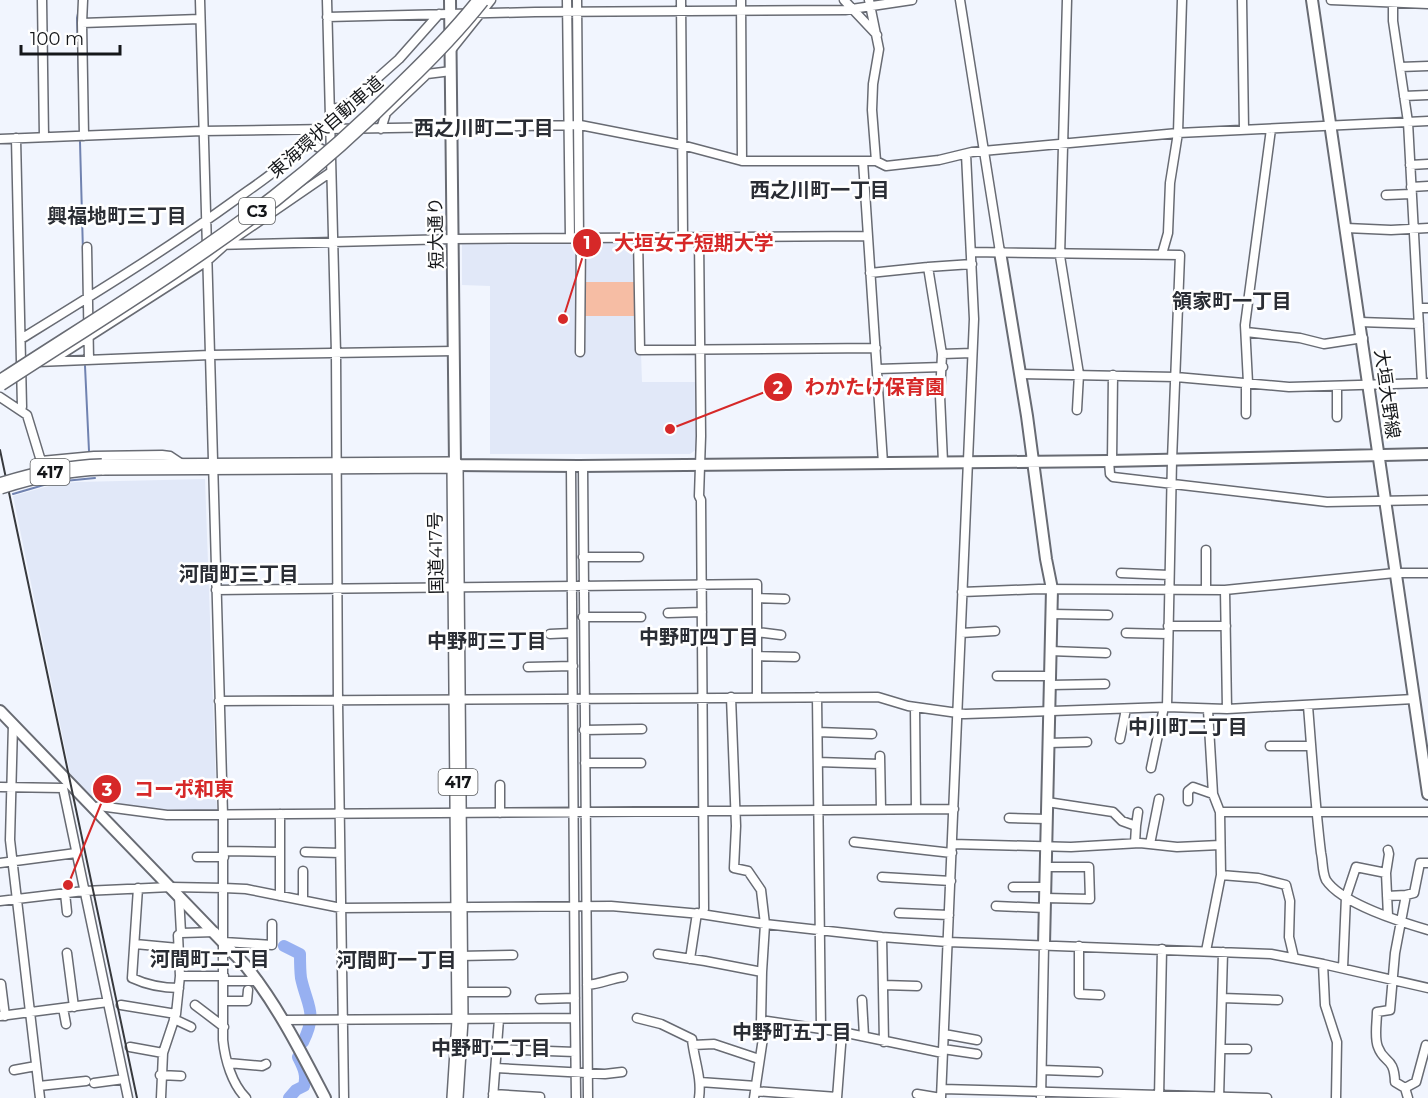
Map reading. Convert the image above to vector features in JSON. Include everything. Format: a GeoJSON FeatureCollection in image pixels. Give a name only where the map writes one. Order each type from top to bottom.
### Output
{"type":"FeatureCollection","features":[{"type":"Feature","properties":{"kind":"highway","name":"東海環状自動車道"},"geometry":{"type":"LineString","coordinates":[[0,383],[160,278],[274,198],[326,157],[376,111],[481,7]]}},
{"type":"Feature","properties":{"kind":"highway","name":"417"},"geometry":{"type":"LineString","coordinates":[[0,486],[58,470],[102,467],[455,465]]}},
{"type":"Feature","properties":{"kind":"highway","name":"国道417号"},"geometry":{"type":"LineString","coordinates":[[455,465],[460,992],[455,1098]]}},
{"type":"Feature","properties":{"kind":"street"},"geometry":{"type":"LineString","coordinates":[[42,0],[44,137]]}},
{"type":"Feature","properties":{"kind":"street"},"geometry":{"type":"LineString","coordinates":[[83,0],[84,136]]}},
{"type":"Feature","properties":{"kind":"street"},"geometry":{"type":"LineString","coordinates":[[200,0],[224,854],[224,1053],[233,1078],[245,1098]]}},
{"type":"Feature","properties":{"kind":"street"},"geometry":{"type":"LineString","coordinates":[[327,0],[336,353],[344,1098]]}},
{"type":"Feature","properties":{"kind":"street","name":"短大通り"},"geometry":{"type":"LineString","coordinates":[[450,0],[455,465]]}},
{"type":"Feature","properties":{"kind":"street"},"geometry":{"type":"LineString","coordinates":[[451,50],[481,7],[491,0]]}},
{"type":"Feature","properties":{"kind":"street"},"geometry":{"type":"LineString","coordinates":[[567,0],[572,12],[580,352]]}},
{"type":"Feature","properties":{"kind":"street"},"geometry":{"type":"LineString","coordinates":[[572,12],[577,0]]}},
{"type":"Feature","properties":{"kind":"street"},"geometry":{"type":"LineString","coordinates":[[681,0],[683,236]]}},
{"type":"Feature","properties":{"kind":"street"},"geometry":{"type":"LineString","coordinates":[[741,0],[742,161]]}},
{"type":"Feature","properties":{"kind":"street"},"geometry":{"type":"LineString","coordinates":[[844,0],[877,34]]}},
{"type":"Feature","properties":{"kind":"street"},"geometry":{"type":"LineString","coordinates":[[327,17],[451,14],[481,7],[572,12],[741,12],[852,9],[870,4],[912,0]]}},
{"type":"Feature","properties":{"kind":"street"},"geometry":{"type":"LineString","coordinates":[[960,0],[1052,589],[1041,1095]]}},
{"type":"Feature","properties":{"kind":"street"},"geometry":{"type":"LineString","coordinates":[[1067,0],[1060,253],[1079,374],[1077,410]]}},
{"type":"Feature","properties":{"kind":"street"},"geometry":{"type":"LineString","coordinates":[[1162,254],[1168,233],[1170,183],[1178,133],[1182,0]]}},
{"type":"Feature","properties":{"kind":"street"},"geometry":{"type":"LineString","coordinates":[[1242,0],[1244,129]]}},
{"type":"Feature","properties":{"kind":"street","name":"大垣大野線"},"geometry":{"type":"LineString","coordinates":[[1312,0],[1370,384],[1395,573],[1414,699],[1424,743],[1428,794]]}},
{"type":"Feature","properties":{"kind":"street"},"geometry":{"type":"LineString","coordinates":[[1330,0],[1428,4]]}},
{"type":"Feature","properties":{"kind":"street"},"geometry":{"type":"LineString","coordinates":[[1020,374],[1176,377],[1289,387],[1425,383],[1419,324],[1408,122],[1393,2]]}},
{"type":"Feature","properties":{"kind":"street"},"geometry":{"type":"LineString","coordinates":[[870,4],[879,49],[873,84],[872,110],[876,160]]}},
{"type":"Feature","properties":{"kind":"street"},"geometry":{"type":"LineString","coordinates":[[330,110],[345,107],[399,59],[439,14]]}},
{"type":"Feature","properties":{"kind":"street"},"geometry":{"type":"LineString","coordinates":[[82,23],[200,19]]}},
{"type":"Feature","properties":{"kind":"street"},"geometry":{"type":"LineString","coordinates":[[1400,67],[1428,66]]}},
{"type":"Feature","properties":{"kind":"street"},"geometry":{"type":"LineString","coordinates":[[381,129],[386,113],[427,74],[451,71]]}},
{"type":"Feature","properties":{"kind":"street"},"geometry":{"type":"LineString","coordinates":[[1404,96],[1428,95]]}},
{"type":"Feature","properties":{"kind":"street"},"geometry":{"type":"LineString","coordinates":[[0,138],[202,131],[573,125],[682,145],[742,161],[876,160],[886,166],[939,160],[984,151],[1178,133],[1428,121]]}},
{"type":"Feature","properties":{"kind":"street"},"geometry":{"type":"LineString","coordinates":[[1246,414],[1245,326],[1271,129]]}},
{"type":"Feature","properties":{"kind":"street"},"geometry":{"type":"LineString","coordinates":[[21,339],[206,221],[285,164],[313,130]]}},
{"type":"Feature","properties":{"kind":"street"},"geometry":{"type":"LineString","coordinates":[[16,138],[22,362],[22,407],[19,408]]}},
{"type":"Feature","properties":{"kind":"street"},"geometry":{"type":"LineString","coordinates":[[306,141],[331,154]]}},
{"type":"Feature","properties":{"kind":"street"},"geometry":{"type":"LineString","coordinates":[[941,1095],[974,319],[966,154]]}},
{"type":"Feature","properties":{"kind":"street"},"geometry":{"type":"LineString","coordinates":[[863,161],[883,463]]}},
{"type":"Feature","properties":{"kind":"street"},"geometry":{"type":"LineString","coordinates":[[1410,165],[1428,164]]}},
{"type":"Feature","properties":{"kind":"street"},"geometry":{"type":"LineString","coordinates":[[51,361],[207,261],[226,244],[331,172]]}},
{"type":"Feature","properties":{"kind":"street"},"geometry":{"type":"LineString","coordinates":[[1386,195],[1428,186]]}},
{"type":"Feature","properties":{"kind":"street"},"geometry":{"type":"LineString","coordinates":[[1346,228],[1428,228]]}},
{"type":"Feature","properties":{"kind":"street"},"geometry":{"type":"LineString","coordinates":[[206,245],[453,239],[867,236]]}},
{"type":"Feature","properties":{"kind":"street"},"geometry":{"type":"LineString","coordinates":[[638,237],[640,350],[876,348]]}},
{"type":"Feature","properties":{"kind":"street"},"geometry":{"type":"LineString","coordinates":[[690,959],[699,914],[704,909],[699,237]]}},
{"type":"Feature","properties":{"kind":"street"},"geometry":{"type":"LineString","coordinates":[[87,247],[89,360]]}},
{"type":"Feature","properties":{"kind":"street"},"geometry":{"type":"LineString","coordinates":[[971,252],[1180,255],[1166,707],[1151,768]]}},
{"type":"Feature","properties":{"kind":"street"},"geometry":{"type":"LineString","coordinates":[[870,273],[972,264]]}},
{"type":"Feature","properties":{"kind":"street"},"geometry":{"type":"LineString","coordinates":[[928,267],[942,354],[940,396],[943,462]]}},
{"type":"Feature","properties":{"kind":"street"},"geometry":{"type":"LineString","coordinates":[[1418,308],[1428,308]]}},
{"type":"Feature","properties":{"kind":"street"},"geometry":{"type":"LineString","coordinates":[[1360,322],[1419,324]]}},
{"type":"Feature","properties":{"kind":"street"},"geometry":{"type":"LineString","coordinates":[[1246,332],[1300,338],[1324,344],[1363,338]]}},
{"type":"Feature","properties":{"kind":"street"},"geometry":{"type":"LineString","coordinates":[[22,362],[210,355],[454,351]]}},
{"type":"Feature","properties":{"kind":"street"},"geometry":{"type":"LineString","coordinates":[[942,354],[972,353]]}},
{"type":"Feature","properties":{"kind":"street"},"geometry":{"type":"LineString","coordinates":[[877,369],[943,367]]}},
{"type":"Feature","properties":{"kind":"street"},"geometry":{"type":"LineString","coordinates":[[1113,375],[1110,474],[1113,477],[1327,502],[1428,500]]}},
{"type":"Feature","properties":{"kind":"street"},"geometry":{"type":"LineString","coordinates":[[1336,386],[1337,417]]}},
{"type":"Feature","properties":{"kind":"street"},"geometry":{"type":"LineString","coordinates":[[0,397],[27,415],[41,460],[94,456],[162,455],[170,456],[185,466]]}},
{"type":"Feature","properties":{"kind":"street"},"geometry":{"type":"LineString","coordinates":[[455,465],[1111,461],[1428,454]]}},
{"type":"Feature","properties":{"kind":"street"},"geometry":{"type":"LineString","coordinates":[[577,466],[583,557],[572,633],[573,666],[584,730],[585,763],[580,812]]}},
{"type":"Feature","properties":{"kind":"street"},"geometry":{"type":"LineString","coordinates":[[577,466],[577,586],[583,617],[578,699],[580,905],[575,998],[575,1052],[588,1098]]}},
{"type":"Feature","properties":{"kind":"street"},"geometry":{"type":"LineString","coordinates":[[1206,550],[1206,590]]}},
{"type":"Feature","properties":{"kind":"street"},"geometry":{"type":"LineString","coordinates":[[583,557],[639,557]]}},
{"type":"Feature","properties":{"kind":"street"},"geometry":{"type":"LineString","coordinates":[[1121,573],[1169,575]]}},
{"type":"Feature","properties":{"kind":"street"},"geometry":{"type":"LineString","coordinates":[[962,592],[1052,589],[1226,590],[1395,573],[1428,573]]}},
{"type":"Feature","properties":{"kind":"street"},"geometry":{"type":"LineString","coordinates":[[216,590],[757,584],[758,697]]}},
{"type":"Feature","properties":{"kind":"street"},"geometry":{"type":"LineString","coordinates":[[1226,590],[1227,709]]}},
{"type":"Feature","properties":{"kind":"street"},"geometry":{"type":"LineString","coordinates":[[757,598],[785,599]]}},
{"type":"Feature","properties":{"kind":"street"},"geometry":{"type":"LineString","coordinates":[[668,613],[702,612]]}},
{"type":"Feature","properties":{"kind":"street"},"geometry":{"type":"LineString","coordinates":[[1051,614],[1108,615]]}},
{"type":"Feature","properties":{"kind":"street"},"geometry":{"type":"LineString","coordinates":[[583,617],[641,617]]}},
{"type":"Feature","properties":{"kind":"street"},"geometry":{"type":"LineString","coordinates":[[1125,633],[1226,626]]}},
{"type":"Feature","properties":{"kind":"street"},"geometry":{"type":"LineString","coordinates":[[961,633],[995,631]]}},
{"type":"Feature","properties":{"kind":"street"},"geometry":{"type":"LineString","coordinates":[[757,632],[781,635]]}},
{"type":"Feature","properties":{"kind":"street"},"geometry":{"type":"LineString","coordinates":[[550,634],[572,633]]}},
{"type":"Feature","properties":{"kind":"street"},"geometry":{"type":"LineString","coordinates":[[1050,651],[1106,653]]}},
{"type":"Feature","properties":{"kind":"street"},"geometry":{"type":"LineString","coordinates":[[757,656],[795,657]]}},
{"type":"Feature","properties":{"kind":"street"},"geometry":{"type":"LineString","coordinates":[[528,666],[573,666]]}},
{"type":"Feature","properties":{"kind":"street"},"geometry":{"type":"LineString","coordinates":[[998,676],[1105,684]]}},
{"type":"Feature","properties":{"kind":"street"},"geometry":{"type":"LineString","coordinates":[[817,697],[820,1029]]}},
{"type":"Feature","properties":{"kind":"street"},"geometry":{"type":"LineString","coordinates":[[219,701],[878,697],[895,704],[958,713],[1166,707],[1208,710],[1414,699]]}},
{"type":"Feature","properties":{"kind":"street"},"geometry":{"type":"LineString","coordinates":[[731,698],[734,868],[748,871],[761,890],[765,924],[761,1023],[763,1038],[755,1092]]}},
{"type":"Feature","properties":{"kind":"street"},"geometry":{"type":"LineString","coordinates":[[1308,706],[1317,812],[1324,874],[1327,881],[1346,897],[1368,909],[1428,930]]}},
{"type":"Feature","properties":{"kind":"street"},"geometry":{"type":"LineString","coordinates":[[915,707],[916,809]]}},
{"type":"Feature","properties":{"kind":"street"},"geometry":{"type":"LineString","coordinates":[[1120,739],[1126,709]]}},
{"type":"Feature","properties":{"kind":"street"},"geometry":{"type":"LineString","coordinates":[[1206,951],[1221,875],[1220,812],[1213,794],[1208,710]]}},
{"type":"Feature","properties":{"kind":"street"},"geometry":{"type":"LineString","coordinates":[[0,711],[215,932],[258,981],[284,1020],[325,1098]]}},
{"type":"Feature","properties":{"kind":"street"},"geometry":{"type":"LineString","coordinates":[[13,724],[10,840],[40,1098]]}},
{"type":"Feature","properties":{"kind":"street"},"geometry":{"type":"LineString","coordinates":[[584,730],[642,729]]}},
{"type":"Feature","properties":{"kind":"street"},"geometry":{"type":"LineString","coordinates":[[818,732],[872,734]]}},
{"type":"Feature","properties":{"kind":"street"},"geometry":{"type":"LineString","coordinates":[[1048,743],[1087,742]]}},
{"type":"Feature","properties":{"kind":"street"},"geometry":{"type":"LineString","coordinates":[[1270,746],[1311,746]]}},
{"type":"Feature","properties":{"kind":"street"},"geometry":{"type":"LineString","coordinates":[[818,762],[880,760],[881,809]]}},
{"type":"Feature","properties":{"kind":"street"},"geometry":{"type":"LineString","coordinates":[[585,763],[642,763]]}},
{"type":"Feature","properties":{"kind":"street"},"geometry":{"type":"LineString","coordinates":[[500,784],[500,813]]}},
{"type":"Feature","properties":{"kind":"street"},"geometry":{"type":"LineString","coordinates":[[0,787],[63,788],[128,1098]]}},
{"type":"Feature","properties":{"kind":"street"},"geometry":{"type":"LineString","coordinates":[[1188,801],[1188,791],[1193,788],[1213,794]]}},
{"type":"Feature","properties":{"kind":"street"},"geometry":{"type":"LineString","coordinates":[[1150,844],[1159,799]]}},
{"type":"Feature","properties":{"kind":"street"},"geometry":{"type":"LineString","coordinates":[[1047,802],[1113,812],[1122,820],[1136,826]]}},
{"type":"Feature","properties":{"kind":"street"},"geometry":{"type":"LineString","coordinates":[[95,808],[99,806],[167,816],[954,809]]}},
{"type":"Feature","properties":{"kind":"street"},"geometry":{"type":"LineString","coordinates":[[1135,843],[1138,812]]}},
{"type":"Feature","properties":{"kind":"street"},"geometry":{"type":"LineString","coordinates":[[1220,812],[1428,812]]}},
{"type":"Feature","properties":{"kind":"street"},"geometry":{"type":"LineString","coordinates":[[280,814],[280,896]]}},
{"type":"Feature","properties":{"kind":"street"},"geometry":{"type":"LineString","coordinates":[[1009,818],[1047,819]]}},
{"type":"Feature","properties":{"kind":"street"},"geometry":{"type":"LineString","coordinates":[[0,842],[10,840]]}},
{"type":"Feature","properties":{"kind":"street"},"geometry":{"type":"LineString","coordinates":[[854,842],[952,849],[1071,848],[1135,843],[1177,847],[1220,845]]}},
{"type":"Feature","properties":{"kind":"street"},"geometry":{"type":"LineString","coordinates":[[1388,850],[1386,873],[1388,916]]}},
{"type":"Feature","properties":{"kind":"street"},"geometry":{"type":"LineString","coordinates":[[196,857],[280,852]]}},
{"type":"Feature","properties":{"kind":"street"},"geometry":{"type":"LineString","coordinates":[[305,852],[340,853]]}},
{"type":"Feature","properties":{"kind":"street"},"geometry":{"type":"LineString","coordinates":[[0,863],[76,853]]}},
{"type":"Feature","properties":{"kind":"street"},"geometry":{"type":"LineString","coordinates":[[1387,896],[1414,893],[1420,863],[1428,863]]}},
{"type":"Feature","properties":{"kind":"street"},"geometry":{"type":"LineString","coordinates":[[996,906],[1045,898],[1090,899],[1089,867],[1046,867]]}},
{"type":"Feature","properties":{"kind":"street"},"geometry":{"type":"LineString","coordinates":[[1343,968],[1346,897],[1356,867],[1386,873]]}},
{"type":"Feature","properties":{"kind":"street"},"geometry":{"type":"LineString","coordinates":[[303,871],[303,900]]}},
{"type":"Feature","properties":{"kind":"street"},"geometry":{"type":"LineString","coordinates":[[1221,875],[1258,878],[1286,885],[1290,901],[1289,937],[1294,958]]}},
{"type":"Feature","properties":{"kind":"street"},"geometry":{"type":"LineString","coordinates":[[882,877],[951,881]]}},
{"type":"Feature","properties":{"kind":"street"},"geometry":{"type":"LineString","coordinates":[[0,901],[84,891],[171,886],[246,889],[341,908],[611,906],[699,914],[882,937],[948,942],[1271,954],[1428,988]]}},
{"type":"Feature","properties":{"kind":"street"},"geometry":{"type":"LineString","coordinates":[[1013,887],[1045,898]]}},
{"type":"Feature","properties":{"kind":"street"},"geometry":{"type":"LineString","coordinates":[[138,888],[132,978],[162,988],[179,988]]}},
{"type":"Feature","properties":{"kind":"street"},"geometry":{"type":"LineString","coordinates":[[65,893],[67,912]]}},
{"type":"Feature","properties":{"kind":"street"},"geometry":{"type":"LineString","coordinates":[[1406,895],[1400,921],[1390,1010],[1377,1012],[1377,1044],[1379,1050],[1392,1064],[1395,1082],[1405,1088],[1408,1098]]}},
{"type":"Feature","properties":{"kind":"street"},"geometry":{"type":"LineString","coordinates":[[161,1098],[160,1075],[163,1053],[175,1017],[179,988],[178,935],[181,933],[179,896]]}},
{"type":"Feature","properties":{"kind":"street"},"geometry":{"type":"LineString","coordinates":[[576,1098],[582,1073],[587,985],[580,905]]}},
{"type":"Feature","properties":{"kind":"street"},"geometry":{"type":"LineString","coordinates":[[898,913],[949,915]]}},
{"type":"Feature","properties":{"kind":"street"},"geometry":{"type":"LineString","coordinates":[[224,942],[272,945],[272,924]]}},
{"type":"Feature","properties":{"kind":"street"},"geometry":{"type":"LineString","coordinates":[[181,933],[215,932]]}},
{"type":"Feature","properties":{"kind":"street"},"geometry":{"type":"LineString","coordinates":[[882,937],[884,1042]]}},
{"type":"Feature","properties":{"kind":"street"},"geometry":{"type":"LineString","coordinates":[[135,944],[178,948]]}},
{"type":"Feature","properties":{"kind":"street"},"geometry":{"type":"LineString","coordinates":[[1079,946],[1079,994],[1100,995]]}},
{"type":"Feature","properties":{"kind":"street"},"geometry":{"type":"LineString","coordinates":[[1160,1096],[1162,950]]}},
{"type":"Feature","properties":{"kind":"street"},"geometry":{"type":"LineString","coordinates":[[1219,1097],[1223,952]]}},
{"type":"Feature","properties":{"kind":"street"},"geometry":{"type":"LineString","coordinates":[[67,953],[74,1007]]}},
{"type":"Feature","properties":{"kind":"street"},"geometry":{"type":"LineString","coordinates":[[658,954],[762,972]]}},
{"type":"Feature","properties":{"kind":"street"},"geometry":{"type":"LineString","coordinates":[[459,956],[513,955]]}},
{"type":"Feature","properties":{"kind":"street"},"geometry":{"type":"LineString","coordinates":[[1323,964],[1325,1005],[1337,1042],[1336,1098]]}},
{"type":"Feature","properties":{"kind":"street"},"geometry":{"type":"LineString","coordinates":[[180,976],[258,981]]}},
{"type":"Feature","properties":{"kind":"street"},"geometry":{"type":"LineString","coordinates":[[587,985],[606,983],[609,980],[623,977]]}},
{"type":"Feature","properties":{"kind":"street"},"geometry":{"type":"LineString","coordinates":[[1,984],[3,1016],[108,1002]]}},
{"type":"Feature","properties":{"kind":"street"},"geometry":{"type":"LineString","coordinates":[[883,985],[917,986]]}},
{"type":"Feature","properties":{"kind":"street"},"geometry":{"type":"LineString","coordinates":[[224,1001],[247,1001],[248,990]]}},
{"type":"Feature","properties":{"kind":"street"},"geometry":{"type":"LineString","coordinates":[[460,992],[506,992]]}},
{"type":"Feature","properties":{"kind":"street"},"geometry":{"type":"LineString","coordinates":[[540,999],[575,998]]}},
{"type":"Feature","properties":{"kind":"street"},"geometry":{"type":"LineString","coordinates":[[1222,998],[1278,1000]]}},
{"type":"Feature","properties":{"kind":"street"},"geometry":{"type":"LineString","coordinates":[[862,1000],[864,1036]]}},
{"type":"Feature","properties":{"kind":"street"},"geometry":{"type":"LineString","coordinates":[[121,1005],[175,1017],[191,1027]]}},
{"type":"Feature","properties":{"kind":"street"},"geometry":{"type":"LineString","coordinates":[[195,1005],[224,1027]]}},
{"type":"Feature","properties":{"kind":"street"},"geometry":{"type":"LineString","coordinates":[[63,1008],[66,1024]]}},
{"type":"Feature","properties":{"kind":"street"},"geometry":{"type":"LineString","coordinates":[[284,1020],[575,1018]]}},
{"type":"Feature","properties":{"kind":"street"},"geometry":{"type":"LineString","coordinates":[[637,1018],[661,1024],[693,1039],[700,1082],[699,1098]]}},
{"type":"Feature","properties":{"kind":"street"},"geometry":{"type":"LineString","coordinates":[[499,1019],[493,1096],[540,1097]]}},
{"type":"Feature","properties":{"kind":"street"},"geometry":{"type":"LineString","coordinates":[[761,1023],[767,1021],[842,1032],[884,1042],[976,1054]]}},
{"type":"Feature","properties":{"kind":"street"},"geometry":{"type":"LineString","coordinates":[[700,1082],[755,1092],[837,1097],[842,1032]]}},
{"type":"Feature","properties":{"kind":"street"},"geometry":{"type":"LineString","coordinates":[[944,1034],[977,1040]]}},
{"type":"Feature","properties":{"kind":"street"},"geometry":{"type":"LineString","coordinates":[[693,1045],[714,1044],[759,1059]]}},
{"type":"Feature","properties":{"kind":"street"},"geometry":{"type":"LineString","coordinates":[[1405,1088],[1416,1082],[1426,1044]]}},
{"type":"Feature","properties":{"kind":"street"},"geometry":{"type":"LineString","coordinates":[[130,1047],[163,1053]]}},
{"type":"Feature","properties":{"kind":"street"},"geometry":{"type":"LineString","coordinates":[[1221,1048],[1247,1049]]}},
{"type":"Feature","properties":{"kind":"street"},"geometry":{"type":"LineString","coordinates":[[497,1049],[575,1052]]}},
{"type":"Feature","properties":{"kind":"street"},"geometry":{"type":"LineString","coordinates":[[228,1064],[262,1066],[266,1064]]}},
{"type":"Feature","properties":{"kind":"street"},"geometry":{"type":"LineString","coordinates":[[14,1070],[36,1066]]}},
{"type":"Feature","properties":{"kind":"street"},"geometry":{"type":"LineString","coordinates":[[496,1068],[582,1073],[602,1078],[622,1072]]}},
{"type":"Feature","properties":{"kind":"street"},"geometry":{"type":"LineString","coordinates":[[1042,1070],[1098,1072]]}},
{"type":"Feature","properties":{"kind":"street"},"geometry":{"type":"LineString","coordinates":[[160,1075],[181,1076]]}},
{"type":"Feature","properties":{"kind":"street"},"geometry":{"type":"LineString","coordinates":[[39,1086],[124,1079]]}},
{"type":"Feature","properties":{"kind":"street"},"geometry":{"type":"LineString","coordinates":[[916,1094],[1267,1098]]}},
{"type":"Feature","properties":{"kind":"shaded area"},"geometry":{"type":"Polygon","coordinates":[[[632,239],[636,245],[636,353],[641,353],[642,382],[697,382],[697,449],[690,454],[490,454],[490,286],[462,285],[462,242],[632,239]]]}},
{"type":"Feature","properties":{"kind":"shaded area"},"geometry":{"type":"Polygon","coordinates":[[[582,282],[634,282],[634,316],[582,316],[582,282]]]}},
{"type":"Feature","properties":{"kind":"shaded area"},"geometry":{"type":"Polygon","coordinates":[[[205,479],[217,813],[154,812],[97,804],[71,777],[13,496],[56,484],[77,482],[205,479]]]}},
{"type":"Feature","properties":{"kind":"waterway"},"geometry":{"type":"LineString","coordinates":[[79,9],[77,18],[80,114]]}},
{"type":"Feature","properties":{"kind":"waterway"},"geometry":{"type":"LineString","coordinates":[[80,142],[84,289]]}},
{"type":"Feature","properties":{"kind":"waterway"},"geometry":{"type":"LineString","coordinates":[[85,366],[89,451]]}},
{"type":"Feature","properties":{"kind":"waterway"},"geometry":{"type":"LineString","coordinates":[[13,494],[54,482],[95,478]]}},
{"type":"Feature","properties":{"kind":"waterway"},"geometry":{"type":"LineString","coordinates":[[284,946],[300,954],[301,978],[311,1016],[303,1042]]}},
{"type":"Feature","properties":{"kind":"waterway"},"geometry":{"type":"LineString","coordinates":[[289,1098],[296,1090],[304,1086],[305,1082],[305,1074],[298,1057]]}},
{"type":"Feature","properties":{"kind":"railway"},"geometry":{"type":"LineString","coordinates":[[0,450],[137,1098]]}},
{"type":"Feature","properties":{"kind":"place","name":"大垣女子短期大学"},"geometry":{"type":"Point","coordinates":[563,319]}},
{"type":"Feature","properties":{"kind":"place","name":"わかたけ保育園"},"geometry":{"type":"Point","coordinates":[670,429]}},
{"type":"Feature","properties":{"kind":"place","name":"コーポ和東"},"geometry":{"type":"Point","coordinates":[68,885]}},
{"type":"Feature","properties":{"kind":"district","name":"西之川町二丁目"},"geometry":{"type":"Point","coordinates":[484,128]}},
{"type":"Feature","properties":{"kind":"district","name":"西之川町一丁目"},"geometry":{"type":"Point","coordinates":[820,190]}},
{"type":"Feature","properties":{"kind":"district","name":"興福地町三丁目"},"geometry":{"type":"Point","coordinates":[117,216]}},
{"type":"Feature","properties":{"kind":"district","name":"領家町一丁目"},"geometry":{"type":"Point","coordinates":[1232,301]}},
{"type":"Feature","properties":{"kind":"district","name":"河間町三丁目"},"geometry":{"type":"Point","coordinates":[239,574]}},
{"type":"Feature","properties":{"kind":"district","name":"中野町四丁目"},"geometry":{"type":"Point","coordinates":[699,637]}},
{"type":"Feature","properties":{"kind":"district","name":"中野町三丁目"},"geometry":{"type":"Point","coordinates":[487,641]}},
{"type":"Feature","properties":{"kind":"district","name":"中川町二丁目"},"geometry":{"type":"Point","coordinates":[1188,727]}},
{"type":"Feature","properties":{"kind":"district","name":"河間町二丁目"},"geometry":{"type":"Point","coordinates":[210,959]}},
{"type":"Feature","properties":{"kind":"district","name":"河間町一丁目"},"geometry":{"type":"Point","coordinates":[397,960]}},
{"type":"Feature","properties":{"kind":"district","name":"中野町五丁目"},"geometry":{"type":"Point","coordinates":[792,1032]}},
{"type":"Feature","properties":{"kind":"district","name":"中野町二丁目"},"geometry":{"type":"Point","coordinates":[491,1048]}}]}
